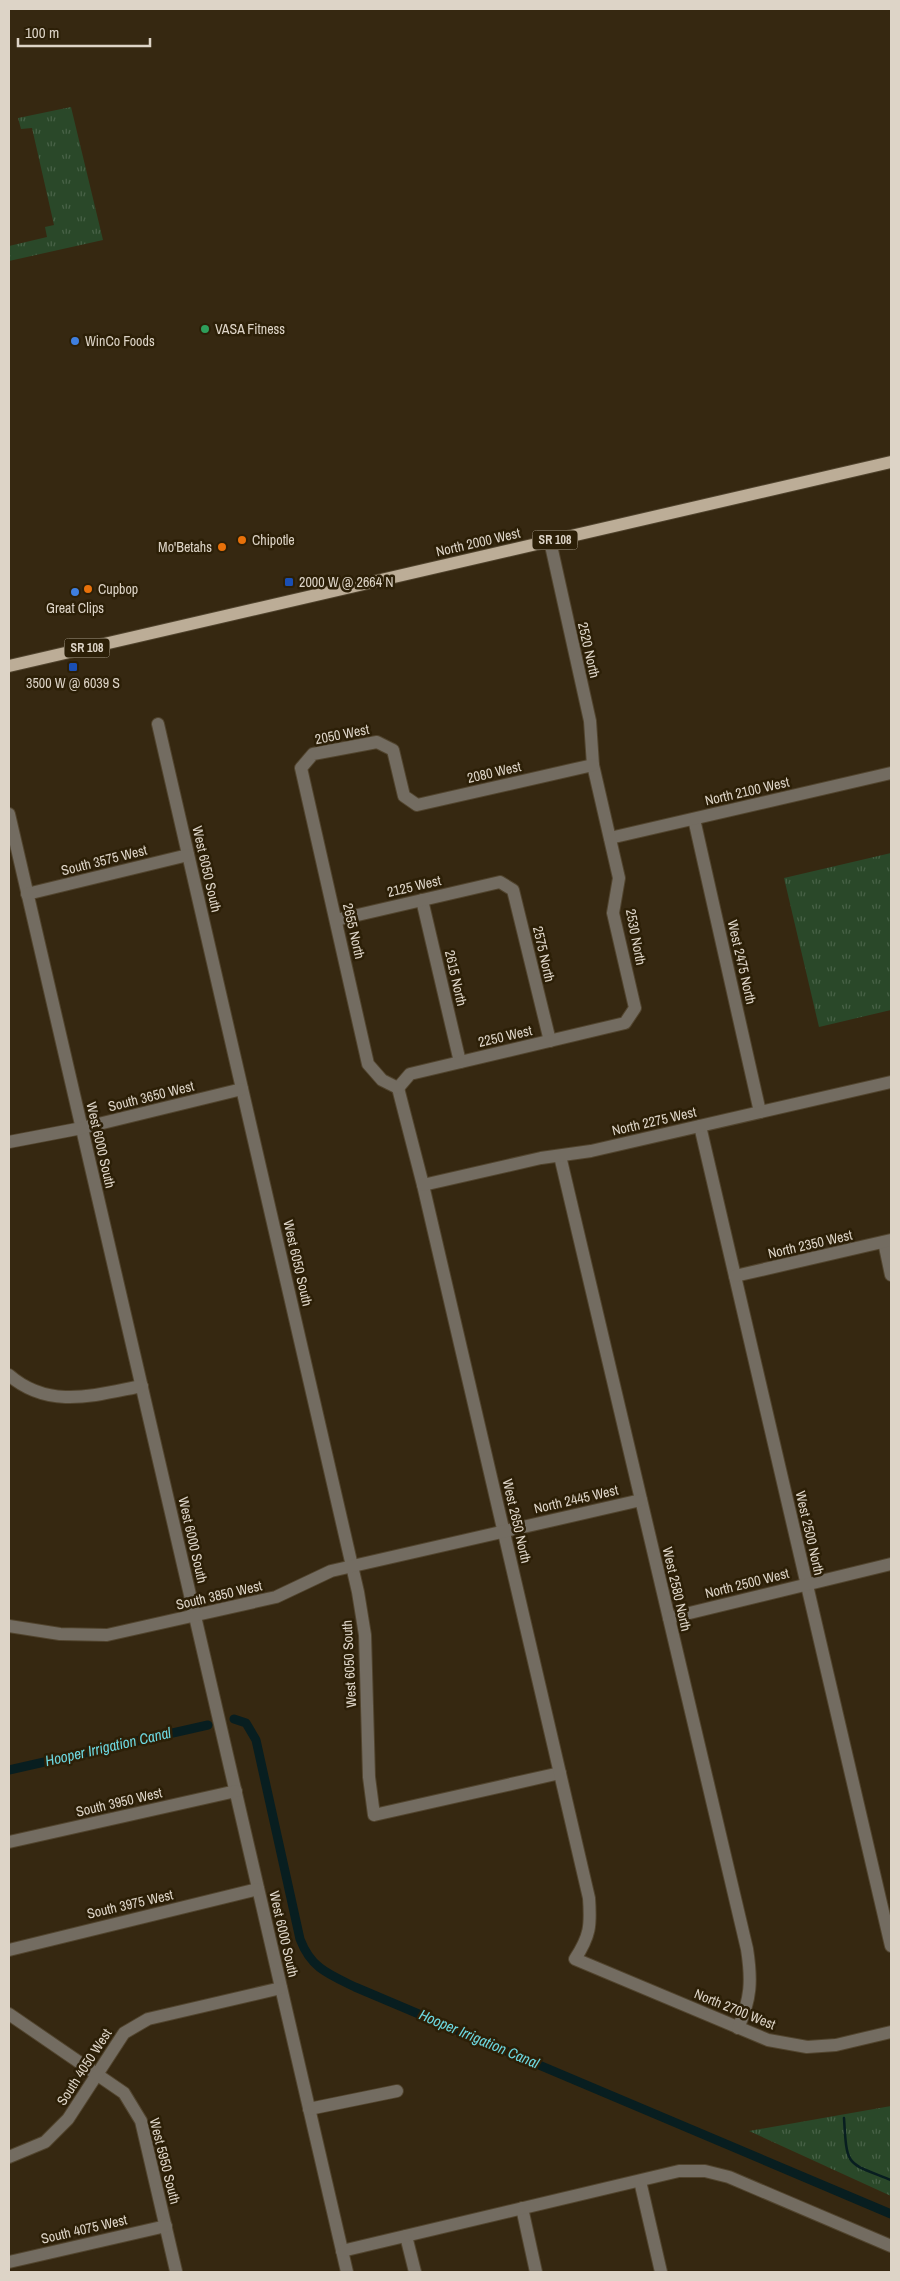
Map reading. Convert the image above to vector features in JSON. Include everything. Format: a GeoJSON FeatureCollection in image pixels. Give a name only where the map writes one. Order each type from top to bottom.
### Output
{"type":"FeatureCollection","features":[{"type":"Feature","properties":{"kind":"main road","name":"North 2000 West"},"geometry":{"type":"LineString","coordinates":[[9,666],[891,462]]}},
{"type":"Feature","properties":{"kind":"street","name":"2520 North"},"geometry":{"type":"LineString","coordinates":[[550,541],[590,721],[593,765]]}},
{"type":"Feature","properties":{"kind":"street","name":"West 6050 South"},"geometry":{"type":"LineString","coordinates":[[158,724],[352,1566],[365,1635],[369,1777],[374,1815],[560,1773]]}},
{"type":"Feature","properties":{"kind":"street","name":"2050 West"},"geometry":{"type":"LineString","coordinates":[[301,768],[313,754],[377,742],[392,750],[404,796]]}},
{"type":"Feature","properties":{"kind":"street","name":"2080 West"},"geometry":{"type":"LineString","coordinates":[[404,796],[417,805],[593,765]]}},
{"type":"Feature","properties":{"kind":"street","name":"2530 North"},"geometry":{"type":"LineString","coordinates":[[593,765],[619,878],[613,913],[635,1008],[625,1023]]}},
{"type":"Feature","properties":{"kind":"street","name":"2655 North"},"geometry":{"type":"LineString","coordinates":[[301,768],[368,1064],[382,1080],[398,1088]]}},
{"type":"Feature","properties":{"kind":"street","name":"North 2100 West"},"geometry":{"type":"LineString","coordinates":[[610,838],[891,773]]}},
{"type":"Feature","properties":{"kind":"street","name":"West 6000 South"},"geometry":{"type":"LineString","coordinates":[[9,814],[347,2272]]}},
{"type":"Feature","properties":{"kind":"street","name":"West 2475 North"},"geometry":{"type":"LineString","coordinates":[[694,819],[760,1112]]}},
{"type":"Feature","properties":{"kind":"street","name":"South 3575 West"},"geometry":{"type":"LineString","coordinates":[[28,894],[188,855]]}},
{"type":"Feature","properties":{"kind":"street","name":"2125 West"},"geometry":{"type":"LineString","coordinates":[[336,920],[500,882]]}},
{"type":"Feature","properties":{"kind":"street","name":"2575 North"},"geometry":{"type":"LineString","coordinates":[[500,882],[514,890],[550,1041]]}},
{"type":"Feature","properties":{"kind":"street","name":"2615 North"},"geometry":{"type":"LineString","coordinates":[[422,900],[460,1062]]}},
{"type":"Feature","properties":{"kind":"street","name":"2250 West"},"geometry":{"type":"LineString","coordinates":[[398,1088],[410,1074],[625,1023]]}},
{"type":"Feature","properties":{"kind":"street","name":"North 2275 West"},"geometry":{"type":"LineString","coordinates":[[423,1185],[591,1151],[891,1082]]}},
{"type":"Feature","properties":{"kind":"street","name":"West 2650 North"},"geometry":{"type":"LineString","coordinates":[[398,1088],[423,1185],[589,1898],[590,1922],[586,1942],[575,1959]]}},
{"type":"Feature","properties":{"kind":"street","name":"South 3650 West"},"geometry":{"type":"LineString","coordinates":[[9,1142],[82,1128],[242,1089]]}},
{"type":"Feature","properties":{"kind":"street","name":"West 2500 North"},"geometry":{"type":"LineString","coordinates":[[700,1126],[891,1946]]}},
{"type":"Feature","properties":{"kind":"street","name":"West 2580 North"},"geometry":{"type":"LineString","coordinates":[[560,1156],[747,1949],[750,1992],[746,2009],[738,2028]]}},
{"type":"Feature","properties":{"kind":"street","name":"North 2350 West"},"geometry":{"type":"LineString","coordinates":[[735,1276],[887,1241]]}},
{"type":"Feature","properties":{"kind":"street"},"geometry":{"type":"LineString","coordinates":[[887,1241],[891,1275]]}},
{"type":"Feature","properties":{"kind":"street"},"geometry":{"type":"LineString","coordinates":[[9,1375],[31,1391],[59,1397],[90,1396],[142,1386]]}},
{"type":"Feature","properties":{"kind":"street","name":"North 2445 West"},"geometry":{"type":"LineString","coordinates":[[429,1548],[641,1500]]}},
{"type":"Feature","properties":{"kind":"street","name":"South 3850 West"},"geometry":{"type":"LineString","coordinates":[[9,1626],[60,1634],[107,1635],[276,1597],[331,1571],[429,1548]]}},
{"type":"Feature","properties":{"kind":"street","name":"North 2500 West"},"geometry":{"type":"LineString","coordinates":[[669,1618],[891,1564]]}},
{"type":"Feature","properties":{"kind":"street","name":"South 3950 West"},"geometry":{"type":"LineString","coordinates":[[9,1842],[236,1792]]}},
{"type":"Feature","properties":{"kind":"street","name":"South 3975 West"},"geometry":{"type":"LineString","coordinates":[[9,1950],[258,1890]]}},
{"type":"Feature","properties":{"kind":"street","name":"North 2700 West"},"geometry":{"type":"LineString","coordinates":[[575,1959],[768,2040],[807,2047],[836,2045],[891,2032]]}},
{"type":"Feature","properties":{"kind":"street","name":"South 4050 West"},"geometry":{"type":"LineString","coordinates":[[9,2157],[45,2142],[68,2119],[124,2033],[148,2018],[281,1988]]}},
{"type":"Feature","properties":{"kind":"street","name":"West 5950 South"},"geometry":{"type":"LineString","coordinates":[[9,2014],[98,2073],[124,2093],[141,2121],[176,2271]]}},
{"type":"Feature","properties":{"kind":"street"},"geometry":{"type":"LineString","coordinates":[[309,2108],[397,2091]]}},
{"type":"Feature","properties":{"kind":"street"},"geometry":{"type":"LineString","coordinates":[[342,2251],[679,2171],[705,2171],[729,2177],[891,2246]]}},
{"type":"Feature","properties":{"kind":"street"},"geometry":{"type":"LineString","coordinates":[[640,2181],[661,2272]]}},
{"type":"Feature","properties":{"kind":"street"},"geometry":{"type":"LineString","coordinates":[[522,2208],[536,2272]]}},
{"type":"Feature","properties":{"kind":"street","name":"South 4075 West"},"geometry":{"type":"LineString","coordinates":[[9,2262],[166,2226]]}},
{"type":"Feature","properties":{"kind":"street"},"geometry":{"type":"LineString","coordinates":[[406,2236],[415,2272]]}},
{"type":"Feature","properties":{"kind":"green space"},"geometry":{"type":"Polygon","coordinates":[[[71,107],[103,240],[9,261],[9,246],[47,237],[45,227],[54,225],[32,128],[21,129],[18,118],[71,107]]]}},
{"type":"Feature","properties":{"kind":"green space"},"geometry":{"type":"Polygon","coordinates":[[[891,853],[891,1010],[819,1027],[784,878],[891,853]]]}},
{"type":"Feature","properties":{"kind":"green space"},"geometry":{"type":"Polygon","coordinates":[[[891,2106],[891,2196],[749,2131],[891,2106]]]}},
{"type":"Feature","properties":{"kind":"waterway","name":"Hooper Irrigation Canal"},"geometry":{"type":"LineString","coordinates":[[234,1719],[246,1723],[256,1740],[300,1939],[304,1949],[315,1964],[329,1974],[355,1987],[891,2214]]}},
{"type":"Feature","properties":{"kind":"waterway","name":"Hooper Irrigation Canal"},"geometry":{"type":"LineString","coordinates":[[9,1770],[208,1725]]}},
{"type":"Feature","properties":{"kind":"waterway"},"geometry":{"type":"LineString","coordinates":[[844,2118],[846,2146],[852,2161],[865,2170],[891,2180]]}},
{"type":"Feature","properties":{"kind":"place","name":"VASA Fitness"},"geometry":{"type":"Point","coordinates":[205,329]}},
{"type":"Feature","properties":{"kind":"place","name":"WinCo Foods"},"geometry":{"type":"Point","coordinates":[75,341]}},
{"type":"Feature","properties":{"kind":"place","name":"Chipotle"},"geometry":{"type":"Point","coordinates":[242,540]}},
{"type":"Feature","properties":{"kind":"place","name":"Mo'Betahs"},"geometry":{"type":"Point","coordinates":[222,547]}},
{"type":"Feature","properties":{"kind":"place","name":"2000 W @ 2664 N"},"geometry":{"type":"Point","coordinates":[289,582]}},
{"type":"Feature","properties":{"kind":"place","name":"Cupbop"},"geometry":{"type":"Point","coordinates":[88,589]}},
{"type":"Feature","properties":{"kind":"place","name":"Great Clips"},"geometry":{"type":"Point","coordinates":[75,592]}},
{"type":"Feature","properties":{"kind":"place","name":"3500 W @ 6039 S"},"geometry":{"type":"Point","coordinates":[73,667]}}]}
